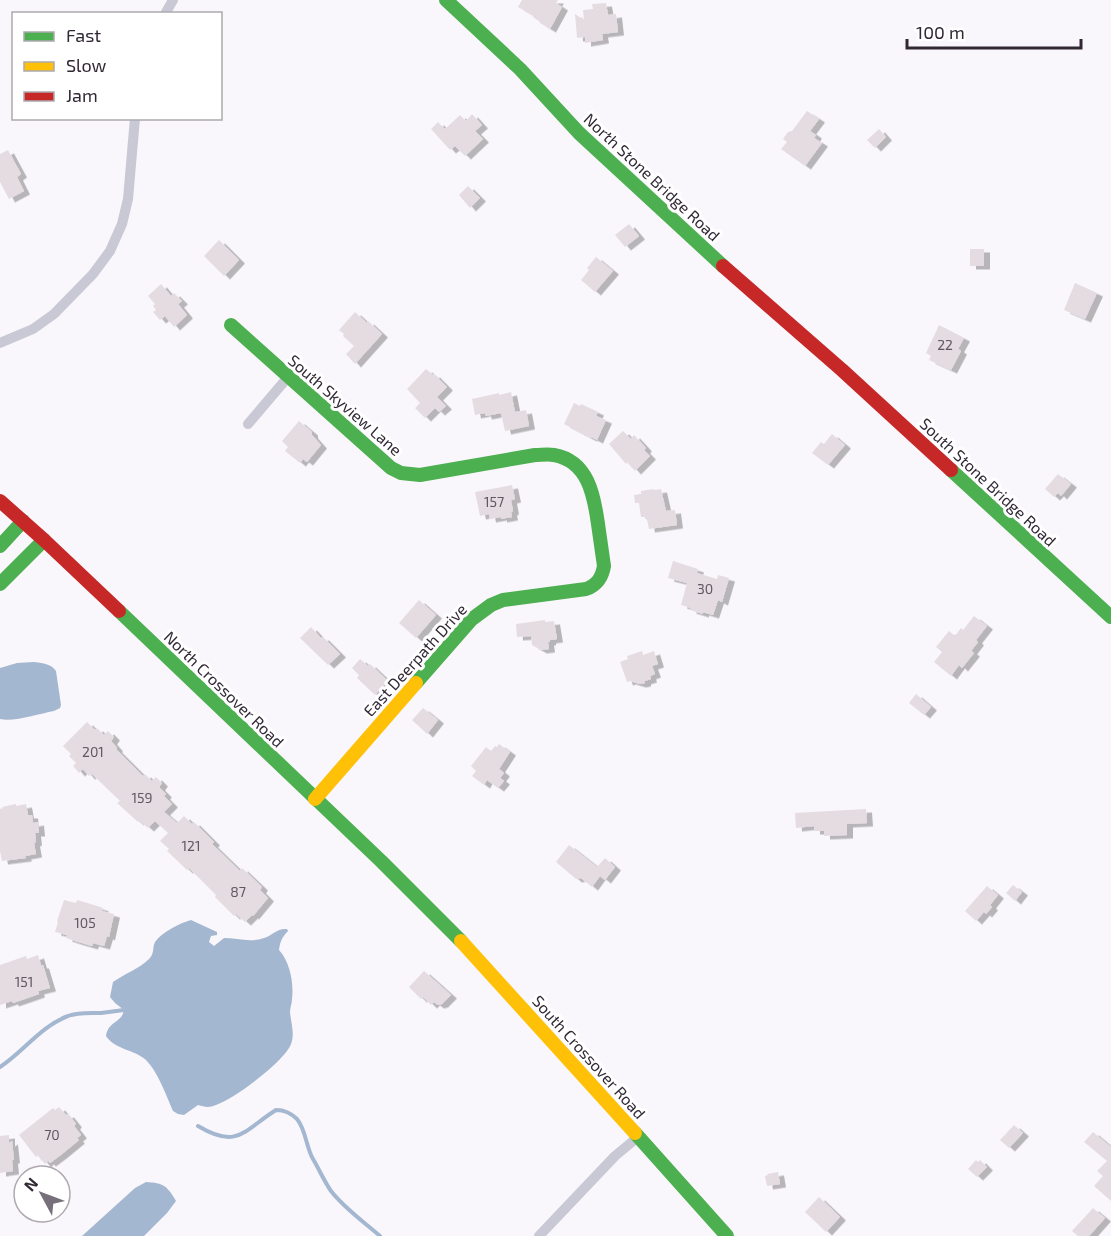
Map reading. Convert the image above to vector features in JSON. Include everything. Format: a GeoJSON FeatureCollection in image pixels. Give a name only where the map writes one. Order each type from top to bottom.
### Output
{"type":"FeatureCollection","features":[{"type":"Feature","properties":{"kind":"street","name":"North Stone Bridge Road"},"geometry":{"type":"LineString","coordinates":[[446,0],[520,69],[579,133],[726,268],[842,370]]}},
{"type":"Feature","properties":{"kind":"street"},"geometry":{"type":"LineString","coordinates":[[0,343],[33,329],[54,314],[93,274],[110,251],[122,224],[128,199],[135,120]]}},
{"type":"Feature","properties":{"kind":"street","name":"South Skyview Lane"},"geometry":{"type":"LineString","coordinates":[[231,325],[381,461],[400,473],[420,475],[535,455],[553,455],[571,462],[583,473],[591,485],[604,566],[604,574],[600,581]]}},
{"type":"Feature","properties":{"kind":"street","name":"South Stone Bridge Road"},"geometry":{"type":"LineString","coordinates":[[842,370],[1111,617]]}},
{"type":"Feature","properties":{"kind":"street"},"geometry":{"type":"LineString","coordinates":[[248,424],[288,377]]}},
{"type":"Feature","properties":{"kind":"street","name":"North Crossover Road"},"geometry":{"type":"LineString","coordinates":[[0,501],[44,540],[423,903]]}},
{"type":"Feature","properties":{"kind":"street"},"geometry":{"type":"LineString","coordinates":[[0,546],[23,521]]}},
{"type":"Feature","properties":{"kind":"street"},"geometry":{"type":"LineString","coordinates":[[0,584],[44,540]]}},
{"type":"Feature","properties":{"kind":"street","name":"East Deerpath Drive"},"geometry":{"type":"LineString","coordinates":[[315,799],[481,610],[503,600],[586,589],[600,581]]}},
{"type":"Feature","properties":{"kind":"street","name":"South Crossover Road"},"geometry":{"type":"LineString","coordinates":[[423,903],[490,972],[727,1236]]}},
{"type":"Feature","properties":{"kind":"street"},"geometry":{"type":"LineString","coordinates":[[539,1236],[615,1156],[638,1137]]}},
{"type":"Feature","properties":{"kind":"water"},"geometry":{"type":"Polygon","coordinates":[[[17,663],[43,663],[56,671],[60,708],[19,719],[0,719],[0,668],[17,663]]]}},
{"type":"Feature","properties":{"kind":"water"},"geometry":{"type":"Polygon","coordinates":[[[191,920],[217,932],[217,935],[211,936],[209,942],[214,946],[224,938],[259,939],[287,929],[279,950],[286,960],[292,980],[290,1012],[293,1036],[287,1052],[246,1088],[216,1105],[207,1107],[198,1105],[184,1115],[173,1111],[158,1077],[146,1060],[114,1044],[106,1036],[109,1027],[121,1017],[124,1010],[110,997],[113,982],[149,959],[155,942],[162,935],[191,920]]]}},
{"type":"Feature","properties":{"kind":"water"},"geometry":{"type":"Polygon","coordinates":[[[146,1182],[164,1186],[176,1201],[144,1236],[82,1236],[135,1188],[146,1182]]]}},
{"type":"Feature","properties":{"kind":"building"},"geometry":{"type":"Polygon","coordinates":[[[522,0],[558,0],[556,3],[562,7],[550,29],[518,7],[522,0]]]}},
{"type":"Feature","properties":{"kind":"building"},"geometry":{"type":"Polygon","coordinates":[[[606,3],[608,15],[616,14],[618,32],[602,34],[603,40],[585,43],[585,37],[577,38],[575,14],[584,20],[583,10],[593,9],[592,4],[606,3]]]}},
{"type":"Feature","properties":{"kind":"building"},"geometry":{"type":"Polygon","coordinates":[[[807,111],[819,119],[810,131],[816,135],[814,138],[822,143],[805,166],[781,149],[787,142],[783,139],[807,111]]]}},
{"type":"Feature","properties":{"kind":"building"},"geometry":{"type":"Polygon","coordinates":[[[472,114],[482,125],[475,131],[483,139],[465,156],[455,146],[450,150],[431,129],[438,122],[445,129],[460,115],[466,121],[472,114]]]}},
{"type":"Feature","properties":{"kind":"building"},"geometry":{"type":"Polygon","coordinates":[[[879,129],[886,137],[875,148],[867,140],[879,129]]]}},
{"type":"Feature","properties":{"kind":"building"},"geometry":{"type":"Polygon","coordinates":[[[8,150],[21,174],[17,177],[24,191],[9,199],[0,182],[0,154],[8,150]]]}},
{"type":"Feature","properties":{"kind":"building"},"geometry":{"type":"Polygon","coordinates":[[[468,186],[480,198],[470,208],[459,195],[468,186]]]}},
{"type":"Feature","properties":{"kind":"building"},"geometry":{"type":"Polygon","coordinates":[[[629,224],[639,236],[625,247],[615,235],[629,224]]]}},
{"type":"Feature","properties":{"kind":"building"},"geometry":{"type":"Polygon","coordinates":[[[219,240],[239,260],[224,276],[204,256],[219,240]]]}},
{"type":"Feature","properties":{"kind":"building"},"geometry":{"type":"Polygon","coordinates":[[[970,249],[984,249],[984,266],[970,266],[970,249]]]}},
{"type":"Feature","properties":{"kind":"building"},"geometry":{"type":"Polygon","coordinates":[[[596,257],[613,271],[595,292],[581,280],[596,257]]]}},
{"type":"Feature","properties":{"kind":"building"},"geometry":{"type":"Polygon","coordinates":[[[1075,283],[1097,293],[1085,319],[1064,310],[1075,283]]]}},
{"type":"Feature","properties":{"kind":"building"},"geometry":{"type":"Polygon","coordinates":[[[161,284],[171,296],[174,293],[182,301],[178,304],[187,315],[174,327],[165,316],[160,320],[153,312],[156,310],[153,306],[155,304],[148,296],[161,284]]]}},
{"type":"Feature","properties":{"kind":"building"},"geometry":{"type":"Polygon","coordinates":[[[355,312],[382,334],[355,364],[346,354],[354,346],[339,330],[355,312]]]}},
{"type":"Feature","properties":{"kind":"building"},"geometry":{"type":"Polygon","coordinates":[[[939,325],[964,338],[958,349],[961,351],[951,370],[929,360],[931,356],[926,353],[939,325]]]}},
{"type":"Feature","properties":{"kind":"building"},"geometry":{"type":"Polygon","coordinates":[[[426,369],[447,387],[437,397],[446,406],[439,412],[435,408],[425,418],[415,408],[420,403],[407,389],[426,369]]]}},
{"type":"Feature","properties":{"kind":"building"},"geometry":{"type":"Polygon","coordinates":[[[511,392],[515,412],[526,410],[529,426],[505,431],[501,413],[486,416],[485,413],[475,415],[472,399],[511,392]]]}},
{"type":"Feature","properties":{"kind":"building"},"geometry":{"type":"Polygon","coordinates":[[[574,403],[598,412],[596,416],[606,420],[597,440],[564,424],[574,403]]]}},
{"type":"Feature","properties":{"kind":"building"},"geometry":{"type":"Polygon","coordinates":[[[299,421],[312,432],[321,445],[307,462],[303,459],[300,463],[285,451],[288,447],[282,441],[299,421]]]}},
{"type":"Feature","properties":{"kind":"building"},"geometry":{"type":"Polygon","coordinates":[[[623,431],[631,439],[634,435],[650,456],[635,471],[609,444],[623,431]]]}},
{"type":"Feature","properties":{"kind":"building"},"geometry":{"type":"Polygon","coordinates":[[[832,434],[845,445],[828,465],[812,453],[832,434]]]}},
{"type":"Feature","properties":{"kind":"building"},"geometry":{"type":"Polygon","coordinates":[[[1058,474],[1071,484],[1061,496],[1058,493],[1054,497],[1045,489],[1058,474]]]}},
{"type":"Feature","properties":{"kind":"building"},"geometry":{"type":"Polygon","coordinates":[[[512,485],[515,499],[511,500],[512,517],[490,519],[489,514],[480,516],[475,492],[512,485]]]}},
{"type":"Feature","properties":{"kind":"building"},"geometry":{"type":"Polygon","coordinates":[[[661,489],[666,511],[675,510],[677,525],[649,529],[647,519],[641,517],[639,503],[635,503],[634,495],[641,494],[641,491],[661,489]]]}},
{"type":"Feature","properties":{"kind":"building"},"geometry":{"type":"Polygon","coordinates":[[[673,561],[698,569],[697,573],[717,579],[718,575],[729,578],[722,602],[718,600],[713,615],[690,610],[691,608],[681,605],[687,583],[668,578],[673,561]]]}},
{"type":"Feature","properties":{"kind":"building"},"geometry":{"type":"Polygon","coordinates":[[[419,600],[436,615],[416,638],[399,623],[419,600]]]}},
{"type":"Feature","properties":{"kind":"building"},"geometry":{"type":"Polygon","coordinates":[[[974,616],[987,626],[976,640],[978,642],[971,651],[974,653],[962,668],[959,665],[951,676],[934,662],[942,652],[936,647],[949,631],[955,636],[974,616]]]}},
{"type":"Feature","properties":{"kind":"building"},"geometry":{"type":"Polygon","coordinates":[[[545,620],[545,622],[554,621],[557,639],[548,642],[549,649],[541,650],[532,645],[531,636],[517,637],[516,624],[545,620]]]}},
{"type":"Feature","properties":{"kind":"building"},"geometry":{"type":"Polygon","coordinates":[[[311,627],[340,654],[328,665],[300,638],[311,627]]]}},
{"type":"Feature","properties":{"kind":"building"},"geometry":{"type":"Polygon","coordinates":[[[642,651],[643,655],[654,651],[658,664],[652,666],[655,674],[650,676],[651,679],[645,683],[627,682],[620,662],[628,659],[627,656],[642,651]]]}},
{"type":"Feature","properties":{"kind":"building"},"geometry":{"type":"Polygon","coordinates":[[[360,659],[368,666],[370,664],[388,681],[375,695],[357,678],[359,675],[352,668],[360,659]]]}},
{"type":"Feature","properties":{"kind":"building"},"geometry":{"type":"Polygon","coordinates":[[[916,694],[931,707],[924,715],[909,703],[916,694]]]}},
{"type":"Feature","properties":{"kind":"building"},"geometry":{"type":"Polygon","coordinates":[[[423,708],[438,720],[427,734],[412,720],[423,708]]]}},
{"type":"Feature","properties":{"kind":"building"},"geometry":{"type":"Polygon","coordinates":[[[87,722],[104,735],[108,731],[114,737],[111,741],[116,749],[143,776],[145,774],[152,781],[156,777],[162,783],[159,787],[172,804],[164,812],[177,823],[184,816],[192,824],[194,822],[214,842],[212,844],[240,871],[242,868],[262,887],[260,890],[268,898],[253,916],[245,922],[236,914],[234,916],[189,868],[187,870],[167,851],[169,849],[160,841],[168,833],[155,821],[148,828],[139,820],[138,822],[117,803],[120,801],[92,774],[89,776],[83,769],[79,773],[73,766],[76,763],[63,746],[87,722]]]}},
{"type":"Feature","properties":{"kind":"building"},"geometry":{"type":"Polygon","coordinates":[[[499,744],[510,752],[499,769],[504,773],[500,778],[504,781],[498,788],[487,780],[484,785],[472,776],[476,771],[471,766],[486,747],[491,751],[499,744]]]}},
{"type":"Feature","properties":{"kind":"building"},"geometry":{"type":"Polygon","coordinates":[[[16,804],[16,806],[26,804],[28,815],[32,815],[33,823],[38,822],[39,833],[35,833],[36,842],[34,843],[36,854],[25,856],[26,858],[2,861],[0,809],[16,804]]]}},
{"type":"Feature","properties":{"kind":"building"},"geometry":{"type":"Polygon","coordinates":[[[866,809],[867,823],[847,824],[847,835],[824,836],[824,831],[814,831],[814,826],[796,828],[795,813],[866,809]]]}},
{"type":"Feature","properties":{"kind":"building"},"geometry":{"type":"Polygon","coordinates":[[[569,845],[597,867],[605,858],[615,867],[605,880],[600,876],[592,887],[581,878],[576,879],[556,862],[569,845]]]}},
{"type":"Feature","properties":{"kind":"building"},"geometry":{"type":"Polygon","coordinates":[[[1013,885],[1022,892],[1015,901],[1006,893],[1013,885]]]}},
{"type":"Feature","properties":{"kind":"building"},"geometry":{"type":"Polygon","coordinates":[[[987,886],[998,895],[990,905],[992,907],[976,921],[965,911],[987,886]]]}},
{"type":"Feature","properties":{"kind":"building"},"geometry":{"type":"Polygon","coordinates":[[[64,900],[76,903],[77,900],[114,914],[109,937],[107,936],[104,946],[93,943],[92,946],[55,932],[64,900]]]}},
{"type":"Feature","properties":{"kind":"building"},"geometry":{"type":"Polygon","coordinates":[[[38,955],[50,988],[13,1003],[12,1001],[0,1005],[0,965],[26,956],[27,959],[38,955]]]}},
{"type":"Feature","properties":{"kind":"building"},"geometry":{"type":"Polygon","coordinates":[[[424,971],[451,995],[442,1004],[438,1005],[434,1002],[431,1005],[409,987],[424,971]]]}},
{"type":"Feature","properties":{"kind":"building"},"geometry":{"type":"Polygon","coordinates":[[[59,1107],[66,1115],[68,1114],[81,1135],[77,1138],[79,1140],[62,1154],[45,1164],[38,1155],[36,1157],[19,1135],[53,1108],[55,1110],[59,1107]]]}},
{"type":"Feature","properties":{"kind":"building"},"geometry":{"type":"Polygon","coordinates":[[[1014,1125],[1023,1133],[1009,1148],[1000,1140],[1014,1125]]]}},
{"type":"Feature","properties":{"kind":"building"},"geometry":{"type":"Polygon","coordinates":[[[1093,1132],[1111,1147],[1111,1201],[1094,1186],[1103,1176],[1097,1171],[1107,1161],[1084,1142],[1093,1132]]]}},
{"type":"Feature","properties":{"kind":"building"},"geometry":{"type":"Polygon","coordinates":[[[9,1135],[9,1143],[12,1141],[14,1160],[12,1160],[12,1171],[0,1173],[0,1136],[9,1135]]]}},
{"type":"Feature","properties":{"kind":"building"},"geometry":{"type":"Polygon","coordinates":[[[976,1160],[978,1162],[980,1160],[987,1167],[977,1177],[968,1169],[976,1160]]]}},
{"type":"Feature","properties":{"kind":"building"},"geometry":{"type":"Polygon","coordinates":[[[778,1172],[780,1184],[767,1186],[765,1176],[778,1172]]]}},
{"type":"Feature","properties":{"kind":"building"},"geometry":{"type":"Polygon","coordinates":[[[819,1197],[840,1217],[826,1232],[805,1212],[819,1197]]]}},
{"type":"Feature","properties":{"kind":"building"},"geometry":{"type":"Polygon","coordinates":[[[1093,1208],[1105,1218],[1089,1236],[1078,1236],[1072,1231],[1093,1208]]]}},
{"type":"Feature","properties":{"kind":"waterway"},"geometry":{"type":"LineString","coordinates":[[0,1067],[58,1020],[80,1013],[128,1011]]}},
{"type":"Feature","properties":{"kind":"waterway"},"geometry":{"type":"LineString","coordinates":[[198,1126],[212,1133],[232,1137],[248,1130],[276,1110],[290,1114],[300,1123],[311,1154],[331,1191],[380,1236]]}},
{"type":"Feature","properties":{"kind":"traffic: fast"},"geometry":{"type":"LineString","coordinates":[[446,0],[520,69],[579,133],[723,266]]}},
{"type":"Feature","properties":{"kind":"traffic: fast"},"geometry":{"type":"LineString","coordinates":[[231,325],[391,468],[401,473],[420,475],[535,455],[554,455],[575,464],[587,481],[594,502],[604,566],[598,580],[586,589],[503,600],[491,605],[472,619],[416,683]]}},
{"type":"Feature","properties":{"kind":"traffic: fast"},"geometry":{"type":"LineString","coordinates":[[951,470],[1111,617]]}},
{"type":"Feature","properties":{"kind":"traffic: fast"},"geometry":{"type":"LineString","coordinates":[[0,546],[23,521]]}},
{"type":"Feature","properties":{"kind":"traffic: fast"},"geometry":{"type":"LineString","coordinates":[[0,584],[44,540]]}},
{"type":"Feature","properties":{"kind":"traffic: fast"},"geometry":{"type":"LineString","coordinates":[[119,611],[381,861],[461,941]]}},
{"type":"Feature","properties":{"kind":"traffic: fast"},"geometry":{"type":"LineString","coordinates":[[635,1133],[727,1236]]}},
{"type":"Feature","properties":{"kind":"traffic: slow"},"geometry":{"type":"LineString","coordinates":[[315,799],[416,683]]}},
{"type":"Feature","properties":{"kind":"traffic: slow"},"geometry":{"type":"LineString","coordinates":[[461,941],[635,1133]]}},
{"type":"Feature","properties":{"kind":"traffic: jam"},"geometry":{"type":"LineString","coordinates":[[723,266],[842,370],[951,470]]}},
{"type":"Feature","properties":{"kind":"traffic: jam"},"geometry":{"type":"LineString","coordinates":[[0,501],[119,611]]}}]}
